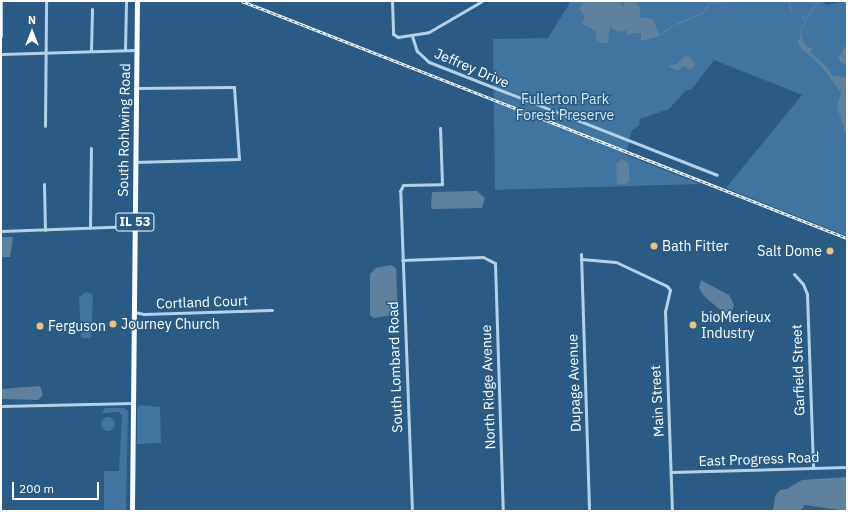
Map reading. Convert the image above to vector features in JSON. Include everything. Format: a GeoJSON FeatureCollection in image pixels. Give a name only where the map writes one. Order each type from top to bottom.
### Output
{"type":"FeatureCollection","features":[{"type":"Feature","properties":{"kind":"main road","name":"South Rohlwing Road"},"geometry":{"type":"LineString","coordinates":[[133,403],[137,1]]}},
{"type":"Feature","properties":{"kind":"main road","name":"IL 53"},"geometry":{"type":"LineString","coordinates":[[132,511],[133,403]]}},
{"type":"Feature","properties":{"kind":"street"},"geometry":{"type":"LineString","coordinates":[[1,1],[1,36]]}},
{"type":"Feature","properties":{"kind":"street"},"geometry":{"type":"LineString","coordinates":[[45,126],[46,1]]}},
{"type":"Feature","properties":{"kind":"street"},"geometry":{"type":"LineString","coordinates":[[125,50],[126,1]]}},
{"type":"Feature","properties":{"kind":"street","name":"Jeffrey Drive"},"geometry":{"type":"LineString","coordinates":[[392,1],[393,34],[398,37],[412,36],[429,32],[482,1]]}},
{"type":"Feature","properties":{"kind":"street"},"geometry":{"type":"LineString","coordinates":[[91,52],[92,9]]}},
{"type":"Feature","properties":{"kind":"street","name":"Jeffrey Drive"},"geometry":{"type":"LineString","coordinates":[[412,36],[417,50],[429,62],[717,175]]}},
{"type":"Feature","properties":{"kind":"street"},"geometry":{"type":"LineString","coordinates":[[1,54],[46,54],[136,50]]}},
{"type":"Feature","properties":{"kind":"street"},"geometry":{"type":"LineString","coordinates":[[135,162],[239,159],[234,87],[136,88]]}},
{"type":"Feature","properties":{"kind":"street","name":"South Lombard Road"},"geometry":{"type":"LineString","coordinates":[[412,511],[402,260],[401,222],[403,185],[442,184],[440,128]]}},
{"type":"Feature","properties":{"kind":"street"},"geometry":{"type":"LineString","coordinates":[[90,228],[91,148]]}},
{"type":"Feature","properties":{"kind":"street"},"geometry":{"type":"LineString","coordinates":[[44,184],[45,230]]}},
{"type":"Feature","properties":{"kind":"street"},"geometry":{"type":"LineString","coordinates":[[1,231],[135,226]]}},
{"type":"Feature","properties":{"kind":"street","name":"Dupage Avenue"},"geometry":{"type":"LineString","coordinates":[[581,254],[589,511]]}},
{"type":"Feature","properties":{"kind":"street","name":"North Ridge Avenue"},"geometry":{"type":"LineString","coordinates":[[402,260],[483,257],[495,263],[503,511]]}},
{"type":"Feature","properties":{"kind":"street","name":"Main Street"},"geometry":{"type":"LineString","coordinates":[[582,259],[616,262],[667,286],[670,290],[664,311],[672,511]]}},
{"type":"Feature","properties":{"kind":"street","name":"Garfield Street"},"geometry":{"type":"LineString","coordinates":[[794,274],[803,284],[807,294],[813,468]]}},
{"type":"Feature","properties":{"kind":"street","name":"Cortland Court"},"geometry":{"type":"LineString","coordinates":[[134,312],[144,314],[272,310]]}},
{"type":"Feature","properties":{"kind":"street"},"geometry":{"type":"LineString","coordinates":[[1,406],[133,403]]}},
{"type":"Feature","properties":{"kind":"street","name":"East Progress Road"},"geometry":{"type":"LineString","coordinates":[[671,472],[847,467]]}},
{"type":"Feature","properties":{"kind":"green space","name":"Fullerton Park Forest Preserve"},"geometry":{"type":"Polygon","coordinates":[[[571,1],[821,1],[827,5],[847,1],[847,236],[726,188],[802,95],[714,60],[691,90],[686,90],[669,109],[640,119],[639,126],[632,130],[626,155],[700,184],[495,190],[493,39],[548,38],[571,1]]]}},
{"type":"Feature","properties":{"kind":"green space"},"geometry":{"type":"Polygon","coordinates":[[[86,292],[92,294],[93,299],[91,338],[81,338],[79,297],[86,292]]]}},
{"type":"Feature","properties":{"kind":"green space"},"geometry":{"type":"Polygon","coordinates":[[[140,405],[160,407],[161,443],[137,444],[137,408],[140,405]]]}},
{"type":"Feature","properties":{"kind":"green space"},"geometry":{"type":"Polygon","coordinates":[[[105,408],[124,408],[128,411],[126,511],[104,511],[104,471],[119,471],[122,415],[119,412],[103,413],[101,415],[105,408]]]}},
{"type":"Feature","properties":{"kind":"green space"},"geometry":{"type":"Polygon","coordinates":[[[108,417],[113,419],[115,424],[113,429],[108,431],[103,429],[101,424],[103,419],[108,417]]]}},
{"type":"Feature","properties":{"kind":"shaded area"},"geometry":{"type":"Polygon","coordinates":[[[585,1],[619,1],[624,7],[624,1],[635,2],[640,7],[640,17],[653,19],[660,36],[641,41],[641,33],[632,33],[627,36],[626,30],[618,32],[610,27],[608,43],[601,43],[596,39],[596,31],[582,24],[585,16],[579,9],[585,1]]]}},
{"type":"Feature","properties":{"kind":"shaded area"},"geometry":{"type":"Polygon","coordinates":[[[801,37],[807,47],[813,48],[810,52],[828,68],[832,76],[847,77],[847,137],[837,107],[841,93],[822,67],[800,47],[798,41],[801,37]]]}},
{"type":"Feature","properties":{"kind":"shaded area"},"geometry":{"type":"Polygon","coordinates":[[[847,43],[847,67],[838,59],[847,43]]]}},
{"type":"Feature","properties":{"kind":"shaded area"},"geometry":{"type":"Polygon","coordinates":[[[685,56],[690,57],[695,65],[691,70],[684,66],[677,71],[668,66],[677,64],[685,56]]]}},
{"type":"Feature","properties":{"kind":"shaded area"},"geometry":{"type":"Polygon","coordinates":[[[622,159],[628,163],[629,172],[629,182],[623,185],[617,183],[616,164],[622,159]]]}},
{"type":"Feature","properties":{"kind":"shaded area"},"geometry":{"type":"Polygon","coordinates":[[[477,191],[485,198],[482,208],[432,209],[432,192],[477,191]]]}},
{"type":"Feature","properties":{"kind":"shaded area"},"geometry":{"type":"Polygon","coordinates":[[[1,237],[13,237],[10,257],[1,257],[1,237]]]}},
{"type":"Feature","properties":{"kind":"shaded area"},"geometry":{"type":"Polygon","coordinates":[[[391,265],[396,268],[398,314],[374,318],[370,315],[370,274],[376,268],[391,265]]]}},
{"type":"Feature","properties":{"kind":"shaded area"},"geometry":{"type":"Polygon","coordinates":[[[701,280],[729,295],[734,305],[731,315],[726,315],[704,296],[699,288],[701,280]]]}},
{"type":"Feature","properties":{"kind":"shaded area"},"geometry":{"type":"Polygon","coordinates":[[[40,386],[43,395],[38,400],[1,399],[1,389],[40,386]]]}},
{"type":"Feature","properties":{"kind":"shaded area"},"geometry":{"type":"Polygon","coordinates":[[[847,477],[847,511],[805,505],[800,511],[773,511],[775,496],[780,490],[787,489],[802,480],[847,477]]]}},
{"type":"Feature","properties":{"kind":"waterway"},"geometry":{"type":"LineString","coordinates":[[661,34],[669,27],[703,12],[709,3],[731,1]]}},
{"type":"Feature","properties":{"kind":"waterway"},"geometry":{"type":"LineString","coordinates":[[788,1],[792,12]]}},
{"type":"Feature","properties":{"kind":"waterway"},"geometry":{"type":"LineString","coordinates":[[801,38],[800,32],[806,18],[818,1]]}},
{"type":"Feature","properties":{"kind":"waterway"},"geometry":{"type":"LineString","coordinates":[[801,16],[806,18]]}},
{"type":"Feature","properties":{"kind":"railway"},"geometry":{"type":"LineString","coordinates":[[242,1],[847,238]]}},
{"type":"Feature","properties":{"kind":"place","name":"Bath Fitter"},"geometry":{"type":"Point","coordinates":[654,246]}},
{"type":"Feature","properties":{"kind":"place","name":"Salt Dome"},"geometry":{"type":"Point","coordinates":[830,251]}},
{"type":"Feature","properties":{"kind":"place","name":"Journey Church"},"geometry":{"type":"Point","coordinates":[113,324]}},
{"type":"Feature","properties":{"kind":"place","name":"bioMerieux Industry"},"geometry":{"type":"Point","coordinates":[693,325]}},
{"type":"Feature","properties":{"kind":"place","name":"Ferguson"},"geometry":{"type":"Point","coordinates":[40,326]}}]}
